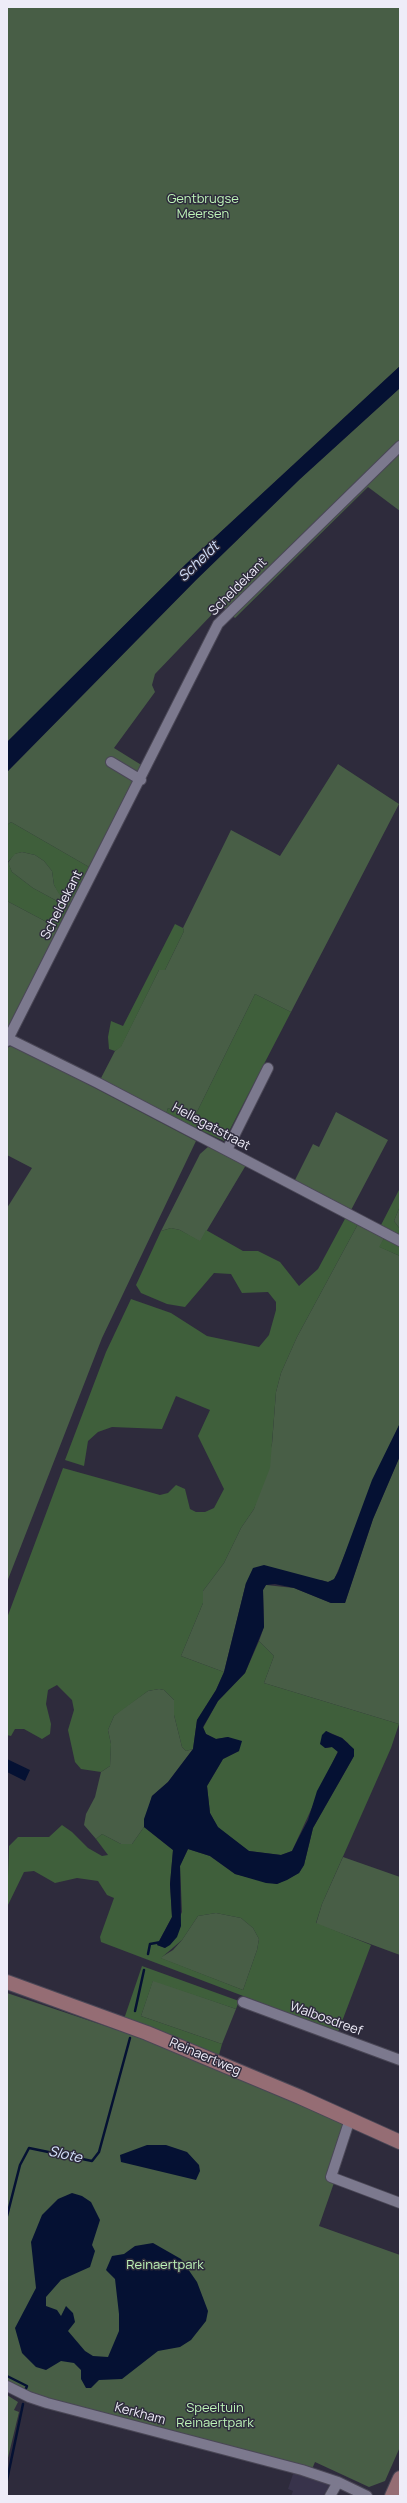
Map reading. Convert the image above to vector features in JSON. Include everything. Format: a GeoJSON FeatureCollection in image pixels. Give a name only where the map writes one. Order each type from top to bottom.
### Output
{"type":"FeatureCollection","features":[{"type":"Feature","properties":{"kind":"main road","name":"Reinaertweg"},"geometry":{"type":"LineString","coordinates":[[7,1982],[147,2033],[350,2119],[400,2142]]}},
{"type":"Feature","properties":{"kind":"main road"},"geometry":{"type":"LineString","coordinates":[[392,2496],[400,2478]]}},
{"type":"Feature","properties":{"kind":"street","name":"Scheldekant"},"geometry":{"type":"LineString","coordinates":[[8,1040],[141,780],[218,624],[400,446]]}},
{"type":"Feature","properties":{"kind":"street"},"geometry":{"type":"LineString","coordinates":[[111,762],[141,780]]}},
{"type":"Feature","properties":{"kind":"street","name":"Hellegatstraat"},"geometry":{"type":"LineString","coordinates":[[8,1040],[227,1150],[400,1241]]}},
{"type":"Feature","properties":{"kind":"street"},"geometry":{"type":"LineString","coordinates":[[227,1150],[268,1068]]}},
{"type":"Feature","properties":{"kind":"street","name":"Walbosdreef"},"geometry":{"type":"LineString","coordinates":[[243,2002],[400,2060]]}},
{"type":"Feature","properties":{"kind":"street"},"geometry":{"type":"LineString","coordinates":[[350,2119],[331,2177],[400,2203]]}},
{"type":"Feature","properties":{"kind":"street","name":"Kerkham"},"geometry":{"type":"LineString","coordinates":[[7,2386],[28,2397],[302,2470],[338,2482],[368,2496]]}},
{"type":"Feature","properties":{"kind":"street"},"geometry":{"type":"LineString","coordinates":[[330,2496],[338,2482]]}},
{"type":"Feature","properties":{"kind":"shaded area"},"geometry":{"type":"Polygon","coordinates":[[[294,2471],[330,2484],[323,2496],[291,2496],[293,2491],[288,2489],[294,2471]]]}},
{"type":"Feature","properties":{"kind":"green space","name":"Gentbrugse Meersen"},"geometry":{"type":"Polygon","coordinates":[[[7,7],[400,7],[400,366],[186,564],[7,742],[7,7]]]}},
{"type":"Feature","properties":{"kind":"green space"},"geometry":{"type":"Polygon","coordinates":[[[400,388],[400,511],[368,487],[235,618],[221,605],[155,674],[152,685],[155,692],[114,748],[143,766],[89,867],[11,822],[7,825],[7,772],[196,580],[300,479],[400,388]]]}},
{"type":"Feature","properties":{"kind":"green space"},"geometry":{"type":"Polygon","coordinates":[[[338,764],[399,804],[291,1012],[255,994],[193,1120],[168,1108],[166,1114],[100,1080],[115,1051],[121,1046],[159,970],[165,970],[184,931],[183,928],[231,830],[280,856],[338,764]]]}},
{"type":"Feature","properties":{"kind":"green space"},"geometry":{"type":"Polygon","coordinates":[[[11,822],[89,867],[75,897],[67,897],[59,894],[54,885],[52,871],[44,861],[35,855],[22,852],[15,854],[8,862],[12,872],[33,888],[68,907],[58,928],[7,901],[7,825],[11,822]]]}},
{"type":"Feature","properties":{"kind":"green space"},"geometry":{"type":"Polygon","coordinates":[[[22,852],[35,855],[44,861],[52,871],[54,885],[61,896],[75,897],[68,907],[33,888],[12,872],[8,863],[14,854],[22,852]]]}},
{"type":"Feature","properties":{"kind":"green space"},"geometry":{"type":"Polygon","coordinates":[[[7,901],[58,928],[7,1032],[7,901]]]}},
{"type":"Feature","properties":{"kind":"green space"},"geometry":{"type":"Polygon","coordinates":[[[175,924],[183,928],[184,931],[165,970],[159,970],[121,1047],[115,1051],[109,1049],[108,1037],[111,1021],[123,1026],[175,924]]]}},
{"type":"Feature","properties":{"kind":"green space"},"geometry":{"type":"Polygon","coordinates":[[[255,994],[291,1012],[224,1141],[166,1114],[168,1108],[193,1120],[255,994]]]}},
{"type":"Feature","properties":{"kind":"green space"},"geometry":{"type":"Polygon","coordinates":[[[13,1045],[196,1141],[102,1338],[7,1582],[7,1208],[32,1168],[7,1155],[7,1048],[13,1045]]]}},
{"type":"Feature","properties":{"kind":"green space"},"geometry":{"type":"Polygon","coordinates":[[[336,1112],[388,1140],[350,1212],[294,1182],[313,1144],[319,1147],[336,1112]]]}},
{"type":"Feature","properties":{"kind":"green space"},"geometry":{"type":"Polygon","coordinates":[[[209,1146],[246,1165],[200,1242],[180,1230],[171,1228],[161,1231],[200,1154],[209,1146]]]}},
{"type":"Feature","properties":{"kind":"green space"},"geometry":{"type":"Polygon","coordinates":[[[400,1188],[400,1206],[394,1221],[400,1229],[400,1237],[380,1227],[400,1188]]]}},
{"type":"Feature","properties":{"kind":"green space"},"geometry":{"type":"Polygon","coordinates":[[[400,1206],[400,1229],[394,1221],[400,1206]]]}},
{"type":"Feature","properties":{"kind":"green space"},"geometry":{"type":"Polygon","coordinates":[[[346,1217],[358,1224],[297,1337],[281,1373],[276,1392],[270,1468],[254,1509],[241,1528],[224,1563],[203,1591],[203,1603],[181,1656],[224,1672],[216,1690],[197,1720],[193,1749],[186,1751],[182,1747],[174,1715],[174,1700],[164,1690],[159,1689],[148,1691],[114,1716],[108,1730],[111,1744],[110,1766],[101,1772],[81,1769],[75,1762],[68,1730],[74,1710],[72,1700],[57,1685],[48,1690],[46,1704],[51,1724],[50,1734],[42,1739],[24,1729],[15,1729],[11,1736],[7,1735],[7,1618],[63,1468],[160,1495],[168,1493],[176,1485],[185,1489],[190,1509],[196,1512],[205,1512],[214,1508],[224,1489],[198,1436],[210,1410],[176,1396],[162,1429],[112,1427],[98,1432],[88,1441],[84,1466],[65,1460],[106,1352],[131,1299],[171,1313],[207,1336],[259,1347],[269,1335],[276,1310],[276,1302],[268,1292],[242,1293],[231,1274],[214,1273],[185,1307],[167,1304],[141,1293],[136,1285],[161,1231],[171,1228],[180,1230],[200,1241],[206,1230],[243,1251],[258,1251],[280,1262],[299,1286],[318,1269],[346,1217]]]}},
{"type":"Feature","properties":{"kind":"green space"},"geometry":{"type":"Polygon","coordinates":[[[358,1224],[384,1238],[380,1247],[400,1256],[400,1423],[334,1580],[328,1582],[321,1580],[246,1583],[224,1672],[181,1656],[203,1603],[203,1591],[224,1563],[241,1528],[254,1509],[272,1444],[276,1392],[281,1373],[297,1337],[358,1224]]]}},
{"type":"Feature","properties":{"kind":"green space"},"geometry":{"type":"Polygon","coordinates":[[[384,1238],[400,1246],[400,1256],[379,1247],[384,1238]]]}},
{"type":"Feature","properties":{"kind":"green space"},"geometry":{"type":"Polygon","coordinates":[[[400,1456],[399,1724],[264,1683],[274,1656],[259,1641],[264,1627],[263,1590],[266,1585],[294,1588],[331,1603],[345,1603],[373,1519],[400,1456]]]}},
{"type":"Feature","properties":{"kind":"green space"},"geometry":{"type":"Polygon","coordinates":[[[259,1641],[274,1656],[264,1683],[399,1724],[391,1748],[322,1904],[316,1923],[371,1945],[338,2032],[101,1942],[100,1937],[114,1898],[107,1895],[98,1881],[77,1878],[55,1883],[34,1871],[24,1872],[7,1907],[9,1846],[18,1837],[49,1837],[62,1825],[72,1832],[88,1848],[102,1856],[108,1855],[96,1839],[102,1834],[121,1844],[132,1844],[144,1827],[173,1850],[170,1884],[172,1917],[157,1945],[165,1948],[182,1912],[180,1866],[188,1849],[210,1856],[235,1874],[277,1884],[299,1873],[304,1865],[313,1828],[354,1756],[348,1743],[342,1738],[326,1731],[325,1748],[332,1747],[338,1751],[292,1851],[281,1855],[249,1851],[218,1828],[210,1813],[207,1786],[223,1759],[239,1751],[228,1737],[216,1739],[206,1734],[203,1728],[218,1701],[245,1673],[259,1641]],[[216,1913],[198,1916],[182,1940],[161,1958],[243,1990],[257,1950],[259,1939],[253,1928],[241,1918],[216,1913]]]}},
{"type":"Feature","properties":{"kind":"green space"},"geometry":{"type":"Polygon","coordinates":[[[159,1689],[164,1690],[174,1700],[174,1715],[182,1747],[186,1751],[193,1749],[168,1782],[152,1796],[144,1827],[132,1844],[121,1844],[102,1834],[96,1839],[84,1825],[86,1814],[95,1797],[101,1772],[110,1766],[111,1744],[108,1730],[114,1716],[121,1710],[148,1691],[159,1689]]]}},
{"type":"Feature","properties":{"kind":"green space"},"geometry":{"type":"Polygon","coordinates":[[[343,1857],[400,1877],[400,1955],[316,1924],[322,1904],[343,1857]]]}},
{"type":"Feature","properties":{"kind":"green space"},"geometry":{"type":"Polygon","coordinates":[[[216,1913],[241,1918],[253,1928],[259,1939],[257,1950],[243,1990],[160,1958],[173,1950],[182,1940],[198,1916],[216,1913]]]}},
{"type":"Feature","properties":{"kind":"green space"},"geometry":{"type":"Polygon","coordinates":[[[142,1966],[239,2001],[236,2009],[153,1981],[141,2016],[222,2044],[219,2055],[124,2019],[142,1966]]]}},
{"type":"Feature","properties":{"kind":"green space"},"geometry":{"type":"Polygon","coordinates":[[[153,1980],[236,2009],[222,2044],[141,2016],[153,1980]]]}},
{"type":"Feature","properties":{"kind":"green space","name":"Reinaertpark"},"geometry":{"type":"Polygon","coordinates":[[[7,1993],[144,2039],[298,2103],[353,2128],[319,2226],[400,2255],[400,2447],[385,2481],[369,2487],[315,2462],[312,2469],[28,2395],[7,2383],[7,1993]]]}},
{"type":"Feature","properties":{"kind":"green space"},"geometry":{"type":"Polygon","coordinates":[[[7,2395],[18,2402],[14,2410],[19,2412],[7,2462],[7,2395]]]}},
{"type":"Feature","properties":{"kind":"water","name":"Scheldt"},"geometry":{"type":"Polygon","coordinates":[[[400,366],[400,388],[300,479],[196,580],[7,772],[7,742],[186,564],[400,366]]]}},
{"type":"Feature","properties":{"kind":"water"},"geometry":{"type":"Polygon","coordinates":[[[400,1423],[400,1456],[373,1519],[345,1603],[331,1603],[294,1588],[275,1584],[266,1585],[263,1590],[264,1627],[245,1673],[218,1701],[203,1727],[206,1734],[216,1739],[228,1737],[242,1741],[239,1751],[223,1759],[207,1786],[210,1813],[218,1827],[249,1851],[281,1855],[292,1851],[308,1820],[317,1791],[338,1752],[332,1747],[325,1748],[320,1744],[322,1735],[326,1731],[342,1738],[354,1749],[354,1756],[313,1828],[304,1865],[299,1873],[287,1880],[277,1884],[266,1883],[235,1874],[210,1856],[188,1849],[180,1866],[181,1926],[177,1937],[170,1945],[165,1948],[157,1945],[172,1917],[170,1884],[173,1850],[144,1827],[144,1819],[152,1796],[168,1782],[193,1749],[197,1720],[216,1690],[224,1672],[246,1583],[253,1568],[264,1565],[328,1582],[334,1579],[338,1572],[372,1480],[400,1423]]]}},
{"type":"Feature","properties":{"kind":"water"},"geometry":{"type":"Polygon","coordinates":[[[7,1759],[30,1770],[25,1781],[7,1772],[7,1759]]]}},
{"type":"Feature","properties":{"kind":"water"},"geometry":{"type":"Polygon","coordinates":[[[147,2145],[166,2145],[187,2152],[199,2165],[200,2171],[196,2180],[121,2162],[120,2155],[147,2145]]]}},
{"type":"Feature","properties":{"kind":"water"},"geometry":{"type":"Polygon","coordinates":[[[72,2193],[82,2196],[91,2202],[100,2220],[92,2245],[95,2251],[90,2267],[61,2280],[46,2297],[46,2306],[57,2310],[61,2316],[66,2306],[73,2313],[75,2322],[68,2331],[85,2351],[93,2356],[108,2357],[119,2331],[119,2314],[115,2279],[106,2270],[112,2256],[124,2254],[135,2246],[153,2243],[181,2259],[197,2282],[208,2311],[206,2321],[191,2340],[180,2347],[158,2351],[122,2379],[99,2380],[91,2388],[86,2388],[81,2379],[81,2370],[74,2363],[61,2361],[46,2370],[36,2367],[22,2353],[15,2328],[36,2288],[31,2242],[42,2215],[58,2199],[72,2193]]]}},
{"type":"Feature","properties":{"kind":"waterway","name":"Slote"},"geometry":{"type":"LineString","coordinates":[[148,1954],[150,1944],[161,1942]]}},
{"type":"Feature","properties":{"kind":"waterway","name":"Slote"},"geometry":{"type":"LineString","coordinates":[[135,2011],[144,1970]]}},
{"type":"Feature","properties":{"kind":"waterway","name":"Slote"},"geometry":{"type":"LineString","coordinates":[[7,2216],[20,2165],[29,2148],[92,2161],[99,2152],[130,2038]]}},
{"type":"Feature","properties":{"kind":"waterway","name":"Slote"},"geometry":{"type":"LineString","coordinates":[[7,2376],[27,2386],[25,2391]]}},
{"type":"Feature","properties":{"kind":"waterway","name":"Slote"},"geometry":{"type":"LineString","coordinates":[[7,2480],[23,2404]]}},
{"type":"Feature","properties":{"kind":"park label","name":"Speeltuin Reinaertpark"},"geometry":{"type":"Point","coordinates":[215,2416]}}]}
